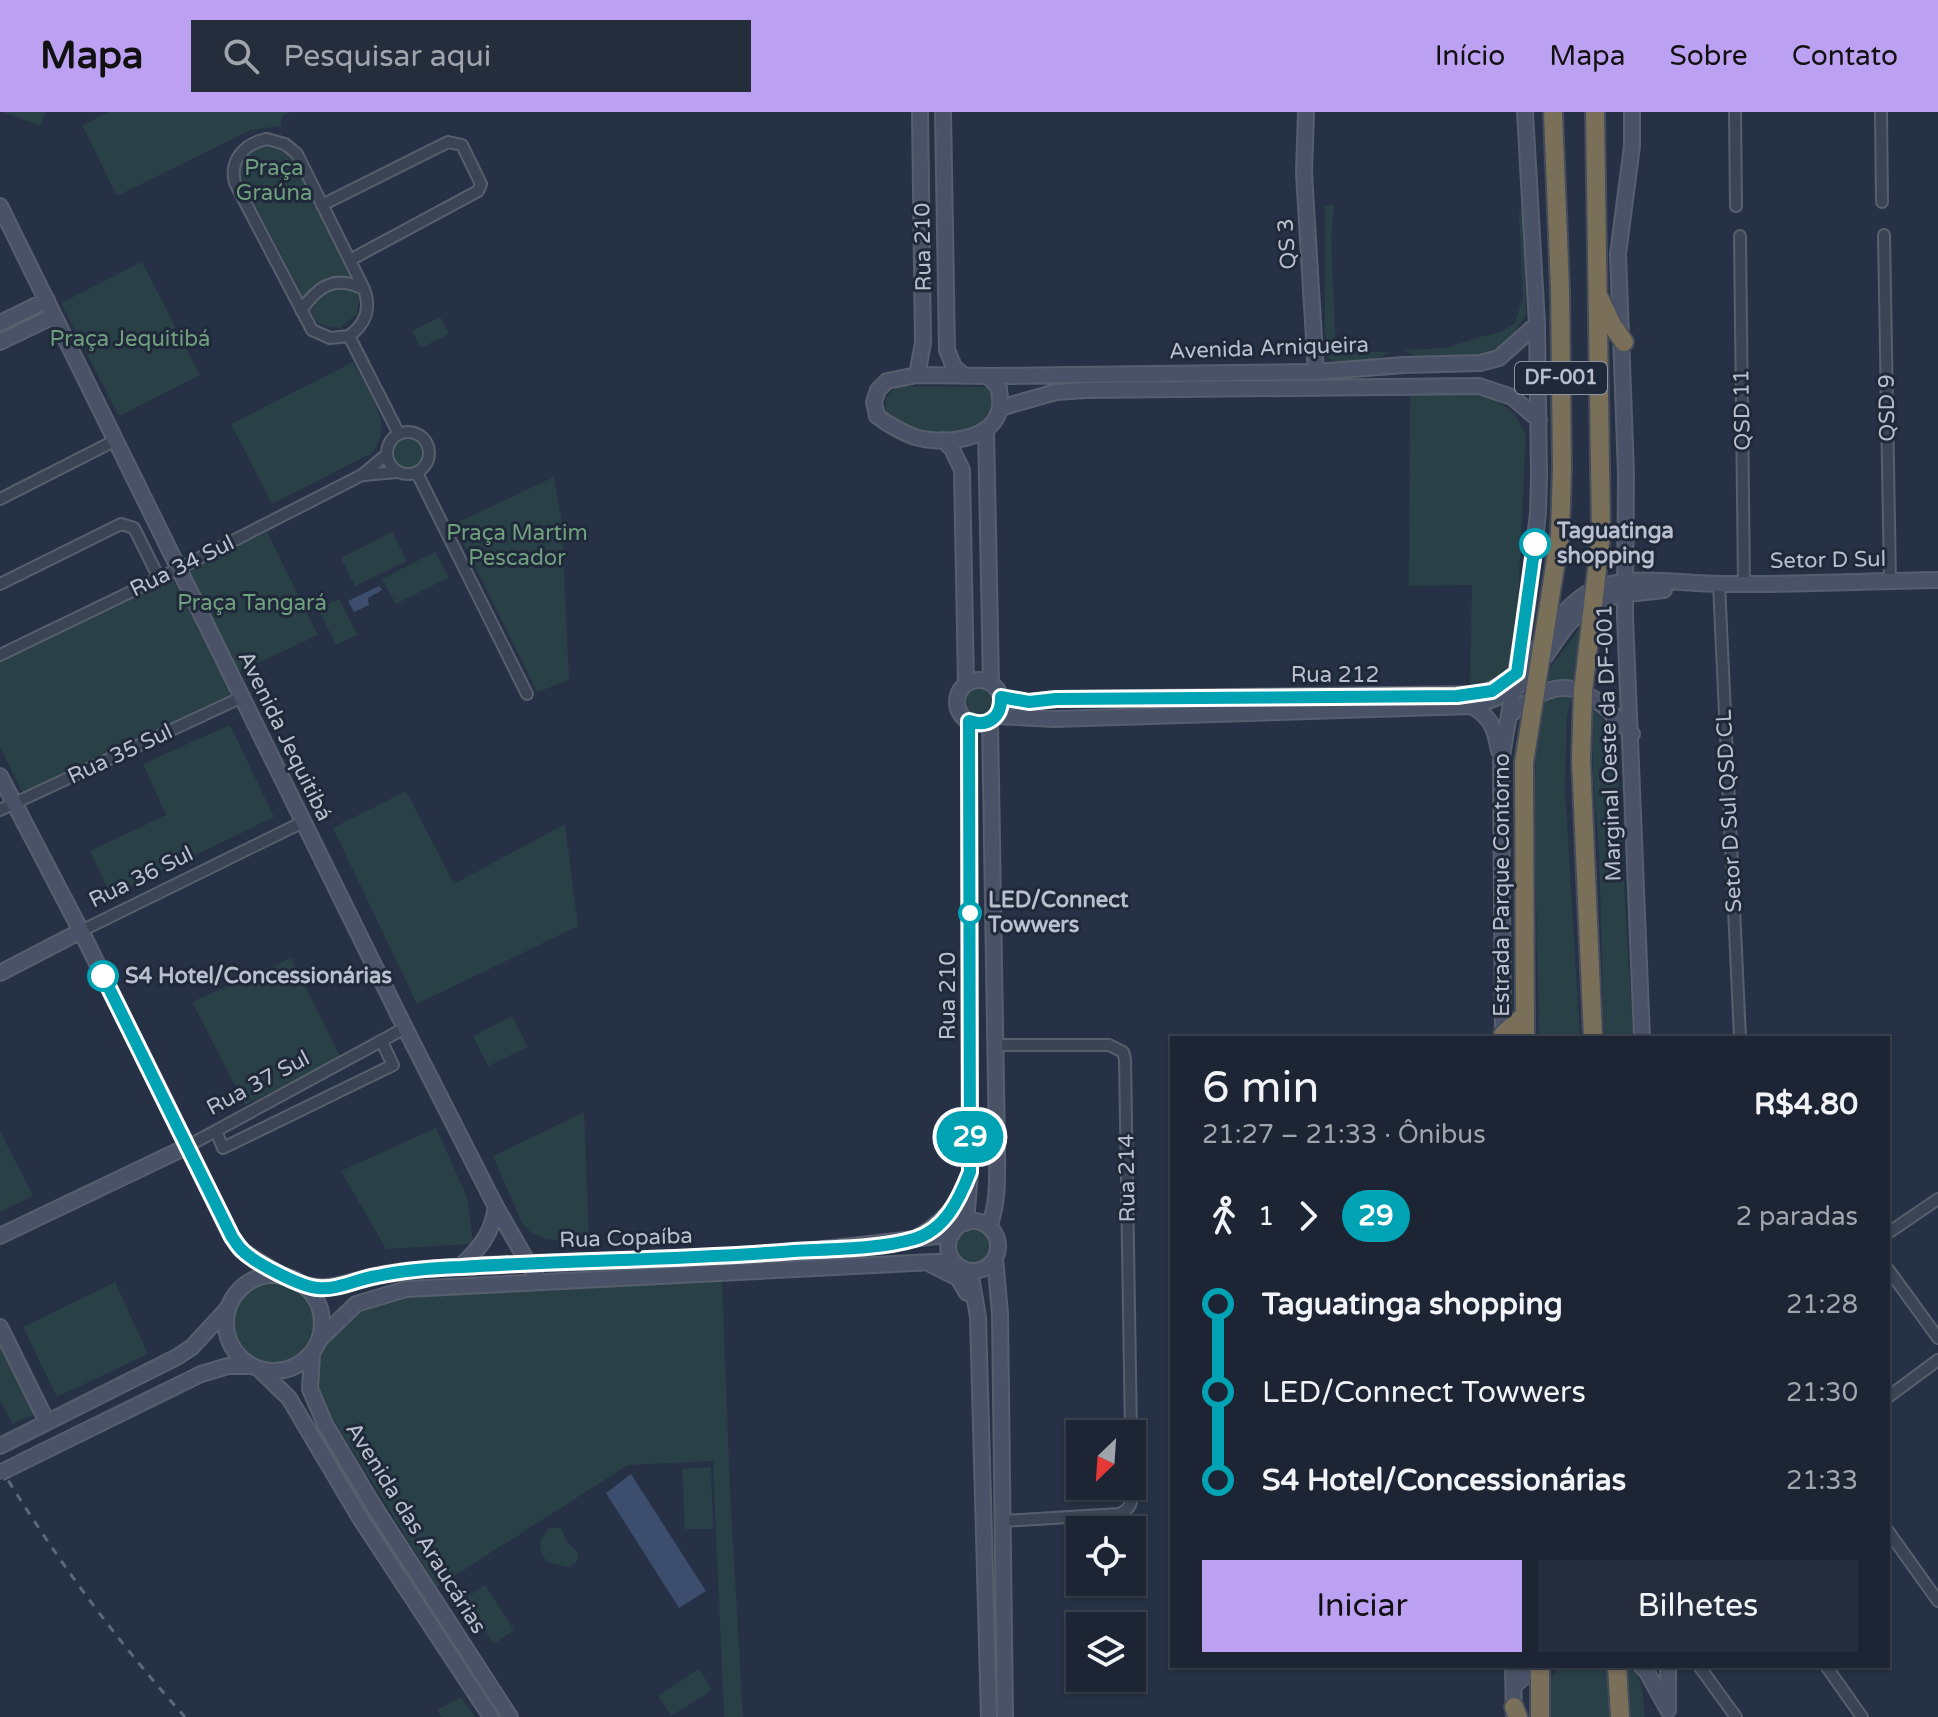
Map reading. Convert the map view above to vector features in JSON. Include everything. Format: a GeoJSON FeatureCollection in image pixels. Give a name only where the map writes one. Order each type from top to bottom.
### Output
{"type":"FeatureCollection","features":[{"type":"Feature","properties":{"kind":"highway","name":"Estrada Parque Contorno"},"geometry":{"type":"LineString","coordinates":[[1525,1036],[1524,763],[1560,534],[1562,469],[1560,289],[1553,112]]}},
{"type":"Feature","properties":{"kind":"highway","name":"DF-001"},"geometry":{"type":"LineString","coordinates":[[1593,1036],[1581,760],[1583,691],[1601,535],[1595,112]]}},
{"type":"Feature","properties":{"kind":"highway"},"geometry":{"type":"LineString","coordinates":[[1597,292],[1612,325],[1624,342]]}},
{"type":"Feature","properties":{"kind":"highway"},"geometry":{"type":"LineString","coordinates":[[1504,1036],[1525,1015]]}},
{"type":"Feature","properties":{"kind":"highway"},"geometry":{"type":"LineString","coordinates":[[1538,1668],[1540,1717]]}},
{"type":"Feature","properties":{"kind":"highway"},"geometry":{"type":"LineString","coordinates":[[1617,1668],[1620,1717]]}},
{"type":"Feature","properties":{"kind":"main road","name":"Rua 210"},"geometry":{"type":"LineString","coordinates":[[917,375],[923,343],[920,112]]}},
{"type":"Feature","properties":{"kind":"main road","name":"Rua 210"},"geometry":{"type":"LineString","coordinates":[[943,112],[947,350],[954,367],[964,376]]}},
{"type":"Feature","properties":{"kind":"main road","name":"QS 3"},"geometry":{"type":"LineString","coordinates":[[1306,112],[1304,173],[1316,372]]}},
{"type":"Feature","properties":{"kind":"main road"},"geometry":{"type":"LineString","coordinates":[[1503,1036],[1501,762],[1538,513],[1537,324],[1525,112]]}},
{"type":"Feature","properties":{"kind":"main road","name":"Marginal Oeste da DF-001"},"geometry":{"type":"LineString","coordinates":[[1632,112],[1632,146],[1618,254],[1624,342],[1624,588],[1642,1036]]}},
{"type":"Feature","properties":{"kind":"main road","name":"Avenida Jequitibá"},"geometry":{"type":"LineString","coordinates":[[0,206],[405,1028],[496,1207],[539,1282]]}},
{"type":"Feature","properties":{"kind":"main road"},"geometry":{"type":"LineString","coordinates":[[0,323],[47,300]]}},
{"type":"Feature","properties":{"kind":"main road"},"geometry":{"type":"LineString","coordinates":[[0,342],[54,316]]}},
{"type":"Feature","properties":{"kind":"main road","name":"Avenida Arniqueira"},"geometry":{"type":"LineString","coordinates":[[917,375],[1316,372],[1480,363],[1499,358],[1537,324]]}},
{"type":"Feature","properties":{"kind":"main road"},"geometry":{"type":"LineString","coordinates":[[1413,365],[1414,387]]}},
{"type":"Feature","properties":{"kind":"main road"},"geometry":{"type":"LineString","coordinates":[[917,375],[887,381],[878,390],[874,402],[877,416],[895,429],[919,438],[967,438],[986,430]]}},
{"type":"Feature","properties":{"kind":"main road"},"geometry":{"type":"LineString","coordinates":[[988,376],[999,388],[1000,408],[986,430],[991,683],[1001,697],[1000,710],[993,719]]}},
{"type":"Feature","properties":{"kind":"main road","name":"Avenida Arniqueira"},"geometry":{"type":"LineString","coordinates":[[1000,408],[1056,392],[1086,390],[1479,386],[1512,397],[1539,420]]}},
{"type":"Feature","properties":{"kind":"main road"},"geometry":{"type":"LineString","coordinates":[[943,440],[952,449],[962,470],[966,684]]}},
{"type":"Feature","properties":{"kind":"main road","name":"Setor D Sul"},"geometry":{"type":"LineString","coordinates":[[1624,588],[1938,580]]}},
{"type":"Feature","properties":{"kind":"main road","name":"Rua 212"},"geometry":{"type":"LineString","coordinates":[[1472,706],[1488,702],[1515,681],[1568,609],[1595,596],[1624,588]]}},
{"type":"Feature","properties":{"kind":"main road","name":"Rua 212"},"geometry":{"type":"LineString","coordinates":[[1001,697],[1029,702],[1056,699],[1457,696],[1492,691],[1515,681],[1524,682],[1595,596]]}},
{"type":"Feature","properties":{"kind":"main road"},"geometry":{"type":"LineString","coordinates":[[991,683],[978,680],[961,689],[957,703],[959,711],[969,721],[976,724],[993,719],[1472,706],[1486,714],[1493,725],[1501,762]]}},
{"type":"Feature","properties":{"kind":"main road"},"geometry":{"type":"LineString","coordinates":[[1509,716],[1534,695],[1553,688],[1583,691],[1603,705],[1632,734]]}},
{"type":"Feature","properties":{"kind":"main road","name":"Rua 210"},"geometry":{"type":"LineString","coordinates":[[989,1227],[997,1194],[993,719]]}},
{"type":"Feature","properties":{"kind":"main road","name":"Rua 210"},"geometry":{"type":"LineString","coordinates":[[966,1223],[970,1172],[969,721]]}},
{"type":"Feature","properties":{"kind":"main road"},"geometry":{"type":"LineString","coordinates":[[0,776],[81,931],[186,1147],[242,1251],[281,1275],[303,1284],[312,1292],[322,1314],[320,1339],[312,1354],[301,1364],[273,1372],[255,1367],[228,1366],[201,1374],[0,1473]]}},
{"type":"Feature","properties":{"kind":"main road","name":"Rua 36 Sul"},"geometry":{"type":"LineString","coordinates":[[0,973],[81,931]]}},
{"type":"Feature","properties":{"kind":"main road","name":"Rua 37 Sul"},"geometry":{"type":"LineString","coordinates":[[0,1236],[186,1147]]}},
{"type":"Feature","properties":{"kind":"main road"},"geometry":{"type":"LineString","coordinates":[[916,1239],[953,1210],[970,1172]]}},
{"type":"Feature","properties":{"kind":"main road"},"geometry":{"type":"LineString","coordinates":[[460,1267],[488,1236],[496,1207]]}},
{"type":"Feature","properties":{"kind":"main road"},"geometry":{"type":"LineString","coordinates":[[989,1717],[978,1317],[972,1282],[949,1248],[952,1234],[974,1221],[989,1227],[998,1241],[995,1258],[1000,1300],[1005,1717]]}},
{"type":"Feature","properties":{"kind":"main road","name":"Rua Copaíba"},"geometry":{"type":"LineString","coordinates":[[303,1284],[318,1288],[338,1287],[375,1276],[460,1267],[706,1258],[863,1246],[952,1234]]}},
{"type":"Feature","properties":{"kind":"main road"},"geometry":{"type":"LineString","coordinates":[[958,1265],[981,1270],[995,1258]]}},
{"type":"Feature","properties":{"kind":"main road"},"geometry":{"type":"LineString","coordinates":[[923,1263],[939,1267],[958,1278],[964,1284],[978,1317]]}},
{"type":"Feature","properties":{"kind":"main road","name":"Rua Copaíba"},"geometry":{"type":"LineString","coordinates":[[320,1339],[356,1304],[406,1289],[923,1263],[958,1265]]}},
{"type":"Feature","properties":{"kind":"main road"},"geometry":{"type":"LineString","coordinates":[[0,1446],[177,1357],[192,1347],[227,1308],[235,1293],[248,1282],[264,1275],[281,1275]]}},
{"type":"Feature","properties":{"kind":"main road"},"geometry":{"type":"LineString","coordinates":[[227,1308],[225,1325],[229,1341],[238,1356],[255,1367]]}},
{"type":"Feature","properties":{"kind":"main road"},"geometry":{"type":"LineString","coordinates":[[0,1327],[47,1422]]}},
{"type":"Feature","properties":{"kind":"main road","name":"Avenida das Araucárias"},"geometry":{"type":"LineString","coordinates":[[312,1354],[310,1389],[314,1403],[375,1508],[510,1717]]}},
{"type":"Feature","properties":{"kind":"main road","name":"Avenida das Araucárias"},"geometry":{"type":"LineString","coordinates":[[255,1367],[289,1398],[360,1518],[491,1717]]}},
{"type":"Feature","properties":{"kind":"main road"},"geometry":{"type":"LineString","coordinates":[[360,1518],[375,1508]]}},
{"type":"Feature","properties":{"kind":"main road"},"geometry":{"type":"LineString","coordinates":[[1513,1668],[1515,1714]]}},
{"type":"Feature","properties":{"kind":"main road"},"geometry":{"type":"LineString","coordinates":[[1514,1686],[1536,1668]]}},
{"type":"Feature","properties":{"kind":"main road"},"geometry":{"type":"LineString","coordinates":[[1643,1668],[1668,1713]]}},
{"type":"Feature","properties":{"kind":"main road"},"geometry":{"type":"LineString","coordinates":[[1668,1668],[1668,1713]]}},
{"type":"Feature","properties":{"kind":"street"},"geometry":{"type":"LineString","coordinates":[[1735,112],[1736,206]]}},
{"type":"Feature","properties":{"kind":"street"},"geometry":{"type":"LineString","coordinates":[[1881,112],[1882,202]]}},
{"type":"Feature","properties":{"kind":"street"},"geometry":{"type":"LineString","coordinates":[[267,139],[291,148],[297,154],[350,260],[364,289],[368,305],[366,315],[349,336],[330,338],[320,335],[312,330],[235,183],[232,174],[239,156],[253,143],[267,139]]}},
{"type":"Feature","properties":{"kind":"street"},"geometry":{"type":"LineString","coordinates":[[322,205],[448,142],[462,145],[481,184],[478,191],[350,260]]}},
{"type":"Feature","properties":{"kind":"street","name":"QSD 9"},"geometry":{"type":"LineString","coordinates":[[1884,235],[1890,581]]}},
{"type":"Feature","properties":{"kind":"street","name":"QSD 11"},"geometry":{"type":"LineString","coordinates":[[1740,236],[1744,584]]}},
{"type":"Feature","properties":{"kind":"street"},"geometry":{"type":"LineString","coordinates":[[301,310],[317,290],[329,284],[342,282],[364,289]]}},
{"type":"Feature","properties":{"kind":"street"},"geometry":{"type":"LineString","coordinates":[[349,336],[399,434]]}},
{"type":"Feature","properties":{"kind":"street"},"geometry":{"type":"LineString","coordinates":[[406,432],[420,436],[429,448],[427,462],[417,473],[397,472],[386,455],[389,442],[399,434],[406,432]]}},
{"type":"Feature","properties":{"kind":"street"},"geometry":{"type":"LineString","coordinates":[[0,499],[116,440]]}},
{"type":"Feature","properties":{"kind":"street","name":"Rua 34 Sul"},"geometry":{"type":"LineString","coordinates":[[0,655],[362,475],[386,455]]}},
{"type":"Feature","properties":{"kind":"street","name":"Rua 34 Sul"},"geometry":{"type":"LineString","coordinates":[[362,475],[397,472]]}},
{"type":"Feature","properties":{"kind":"street"},"geometry":{"type":"LineString","coordinates":[[417,473],[527,694]]}},
{"type":"Feature","properties":{"kind":"street"},"geometry":{"type":"LineString","coordinates":[[0,584],[121,524],[134,528],[159,578]]}},
{"type":"Feature","properties":{"kind":"street","name":"Setor D Sul QSD CL"},"geometry":{"type":"LineString","coordinates":[[1719,584],[1740,1036]]}},
{"type":"Feature","properties":{"kind":"street","name":"Rua 35 Sul"},"geometry":{"type":"LineString","coordinates":[[0,810],[240,698]]}},
{"type":"Feature","properties":{"kind":"street","name":"Rua 36 Sul"},"geometry":{"type":"LineString","coordinates":[[81,931],[303,822]]}},
{"type":"Feature","properties":{"kind":"street","name":"Rua 37 Sul"},"geometry":{"type":"LineString","coordinates":[[186,1147],[405,1028]]}},
{"type":"Feature","properties":{"kind":"street"},"geometry":{"type":"LineString","coordinates":[[216,1131],[223,1148],[393,1065],[382,1042]]}},
{"type":"Feature","properties":{"kind":"street","name":"Rua 214"},"geometry":{"type":"LineString","coordinates":[[996,1045],[1109,1045],[1123,1052],[1131,1420]]}},
{"type":"Feature","properties":{"kind":"street"},"geometry":{"type":"LineString","coordinates":[[1890,1232],[1938,1199]]}},
{"type":"Feature","properties":{"kind":"street"},"geometry":{"type":"LineString","coordinates":[[1890,1272],[1938,1338]]}},
{"type":"Feature","properties":{"kind":"street"},"geometry":{"type":"LineString","coordinates":[[1890,1396],[1934,1363],[1938,1376]]}},
{"type":"Feature","properties":{"kind":"street"},"geometry":{"type":"LineString","coordinates":[[1002,1521],[1119,1514],[1129,1508],[1132,1500]]}},
{"type":"Feature","properties":{"kind":"street"},"geometry":{"type":"LineString","coordinates":[[1890,1534],[1938,1601]]}},
{"type":"Feature","properties":{"kind":"street"},"geometry":{"type":"LineString","coordinates":[[1700,1668],[1736,1717]]}},
{"type":"Feature","properties":{"kind":"street"},"geometry":{"type":"LineString","coordinates":[[1827,1668],[1862,1717]]}},
{"type":"Feature","properties":{"kind":"green space"},"geometry":{"type":"Polygon","coordinates":[[[3,112],[46,112],[40,126],[3,112]]]}},
{"type":"Feature","properties":{"kind":"green space"},"geometry":{"type":"Polygon","coordinates":[[[109,112],[291,112],[282,116],[281,126],[251,130],[117,196],[82,125],[109,112]]]}},
{"type":"Feature","properties":{"kind":"green space","name":"Praça Graúna"},"geometry":{"type":"Polygon","coordinates":[[[274,143],[290,151],[360,293],[357,314],[340,328],[316,321],[239,175],[245,156],[261,146],[274,143]]]}},
{"type":"Feature","properties":{"kind":"green space"},"geometry":{"type":"Polygon","coordinates":[[[1334,204],[1331,237],[1336,352],[1389,352],[1367,361],[1342,363],[1328,358],[1325,334],[1325,206],[1334,204]]]}},
{"type":"Feature","properties":{"kind":"green space"},"geometry":{"type":"Polygon","coordinates":[[[1519,212],[1523,213],[1526,315],[1511,341],[1481,356],[1464,359],[1430,359],[1405,350],[1446,348],[1501,332],[1515,323],[1523,297],[1519,212]]]}},
{"type":"Feature","properties":{"kind":"green space","name":"Praça Jequitibá"},"geometry":{"type":"Polygon","coordinates":[[[142,262],[200,375],[119,416],[61,303],[142,262]]]}},
{"type":"Feature","properties":{"kind":"green space"},"geometry":{"type":"Polygon","coordinates":[[[440,317],[449,334],[421,348],[412,331],[440,317]]]}},
{"type":"Feature","properties":{"kind":"green space"},"geometry":{"type":"Polygon","coordinates":[[[353,362],[381,420],[378,443],[370,454],[272,504],[231,424],[353,362]]]}},
{"type":"Feature","properties":{"kind":"green space"},"geometry":{"type":"Polygon","coordinates":[[[903,386],[986,387],[992,391],[996,408],[985,421],[972,429],[959,433],[929,433],[886,415],[887,396],[903,386]]]}},
{"type":"Feature","properties":{"kind":"green space"},"geometry":{"type":"Polygon","coordinates":[[[1450,393],[1491,399],[1513,413],[1526,435],[1515,661],[1504,679],[1470,687],[1472,585],[1409,586],[1410,394],[1450,393]]]}},
{"type":"Feature","properties":{"kind":"green space"},"geometry":{"type":"Polygon","coordinates":[[[407,435],[419,439],[423,451],[419,463],[407,467],[395,463],[391,451],[395,439],[407,435]]]}},
{"type":"Feature","properties":{"kind":"green space","name":"Praça Martim Pescador"},"geometry":{"type":"Polygon","coordinates":[[[554,477],[562,524],[569,680],[537,692],[454,524],[554,477]]]}},
{"type":"Feature","properties":{"kind":"green space","name":"Praça Tangará"},"geometry":{"type":"Polygon","coordinates":[[[267,532],[318,635],[236,673],[185,572],[267,532]]]}},
{"type":"Feature","properties":{"kind":"green space"},"geometry":{"type":"Polygon","coordinates":[[[392,532],[407,561],[355,586],[341,558],[392,532]]]}},
{"type":"Feature","properties":{"kind":"green space"},"geometry":{"type":"Polygon","coordinates":[[[435,552],[449,577],[396,604],[382,579],[435,552]]]}},
{"type":"Feature","properties":{"kind":"green space"},"geometry":{"type":"Polygon","coordinates":[[[172,577],[231,696],[25,797],[0,747],[0,661],[172,577]]]}},
{"type":"Feature","properties":{"kind":"green space"},"geometry":{"type":"Polygon","coordinates":[[[339,599],[357,635],[336,645],[318,609],[339,599]]]}},
{"type":"Feature","properties":{"kind":"green space"},"geometry":{"type":"Polygon","coordinates":[[[1580,628],[1572,686],[1545,687],[1552,665],[1580,628]]]}},
{"type":"Feature","properties":{"kind":"green space"},"geometry":{"type":"Polygon","coordinates":[[[979,689],[988,693],[992,702],[988,711],[979,715],[970,711],[966,702],[970,693],[979,689]]]}},
{"type":"Feature","properties":{"kind":"green space"},"geometry":{"type":"Polygon","coordinates":[[[1572,696],[1567,716],[1565,789],[1580,1036],[1539,1036],[1534,802],[1537,730],[1546,700],[1572,696]]]}},
{"type":"Feature","properties":{"kind":"green space"},"geometry":{"type":"Polygon","coordinates":[[[1593,710],[1609,726],[1617,760],[1633,1036],[1604,1036],[1599,849],[1593,778],[1593,710]]]}},
{"type":"Feature","properties":{"kind":"green space"},"geometry":{"type":"Polygon","coordinates":[[[230,725],[274,817],[111,896],[90,851],[166,815],[143,764],[230,725]]]}},
{"type":"Feature","properties":{"kind":"green space"},"geometry":{"type":"Polygon","coordinates":[[[406,791],[454,884],[565,824],[578,926],[417,1004],[333,828],[406,791]]]}},
{"type":"Feature","properties":{"kind":"green space"},"geometry":{"type":"Polygon","coordinates":[[[291,958],[341,1058],[245,1105],[192,1002],[291,958]]]}},
{"type":"Feature","properties":{"kind":"green space"},"geometry":{"type":"Polygon","coordinates":[[[512,1016],[528,1047],[488,1066],[473,1036],[512,1016]]]}},
{"type":"Feature","properties":{"kind":"green space"},"geometry":{"type":"Polygon","coordinates":[[[584,1112],[589,1238],[544,1238],[522,1223],[493,1156],[584,1112]]]}},
{"type":"Feature","properties":{"kind":"green space"},"geometry":{"type":"Polygon","coordinates":[[[436,1128],[467,1197],[473,1244],[386,1249],[341,1171],[436,1128]]]}},
{"type":"Feature","properties":{"kind":"green space"},"geometry":{"type":"Polygon","coordinates":[[[0,1131],[33,1196],[0,1212],[0,1131]]]}},
{"type":"Feature","properties":{"kind":"green space"},"geometry":{"type":"Polygon","coordinates":[[[973,1228],[985,1234],[991,1246],[985,1258],[973,1264],[961,1258],[955,1246],[961,1234],[973,1228]]]}},
{"type":"Feature","properties":{"kind":"green space"},"geometry":{"type":"Polygon","coordinates":[[[265,1278],[283,1278],[299,1285],[311,1297],[318,1313],[318,1331],[311,1347],[299,1359],[283,1366],[265,1366],[249,1359],[237,1347],[230,1331],[230,1313],[237,1297],[249,1285],[265,1278]]]}},
{"type":"Feature","properties":{"kind":"green space"},"geometry":{"type":"Polygon","coordinates":[[[722,1280],[743,1717],[724,1717],[713,1461],[628,1465],[437,1587],[319,1396],[318,1373],[330,1338],[356,1315],[373,1306],[412,1294],[722,1280]]]}},
{"type":"Feature","properties":{"kind":"green space"},"geometry":{"type":"Polygon","coordinates":[[[115,1282],[148,1354],[57,1397],[23,1327],[115,1282]]]}},
{"type":"Feature","properties":{"kind":"green space"},"geometry":{"type":"Polygon","coordinates":[[[0,1347],[34,1414],[13,1424],[0,1401],[0,1347]]]}},
{"type":"Feature","properties":{"kind":"green space"},"geometry":{"type":"Polygon","coordinates":[[[711,1467],[713,1529],[685,1529],[682,1469],[711,1467]]]}},
{"type":"Feature","properties":{"kind":"green space"},"geometry":{"type":"Polygon","coordinates":[[[549,1528],[561,1528],[578,1554],[578,1559],[569,1567],[549,1563],[542,1554],[541,1541],[549,1528]]]}},
{"type":"Feature","properties":{"kind":"green space"},"geometry":{"type":"Polygon","coordinates":[[[485,1585],[514,1630],[494,1644],[464,1599],[485,1585]]]}},
{"type":"Feature","properties":{"kind":"green space"},"geometry":{"type":"Polygon","coordinates":[[[1559,1668],[1609,1668],[1613,1717],[1550,1717],[1550,1678],[1559,1668]]]}},
{"type":"Feature","properties":{"kind":"green space"},"geometry":{"type":"Polygon","coordinates":[[[1628,1668],[1640,1682],[1645,1717],[1631,1717],[1628,1668]]]}},
{"type":"Feature","properties":{"kind":"green space"},"geometry":{"type":"Polygon","coordinates":[[[699,1669],[712,1690],[671,1716],[658,1696],[699,1669]]]}},
{"type":"Feature","properties":{"kind":"green space"},"geometry":{"type":"Polygon","coordinates":[[[461,1697],[475,1717],[442,1717],[437,1710],[461,1697]]]}},
{"type":"Feature","properties":{"kind":"water"},"geometry":{"type":"Polygon","coordinates":[[[379,586],[382,590],[368,598],[369,605],[354,612],[348,601],[379,586]]]}},
{"type":"Feature","properties":{"kind":"water"},"geometry":{"type":"Polygon","coordinates":[[[631,1474],[706,1591],[679,1608],[606,1493],[631,1474]]]}},
{"type":"Feature","properties":{"kind":"railway"},"geometry":{"type":"LineString","coordinates":[[0,1467],[87,1596],[185,1717]]}},
{"type":"Feature","properties":{"kind":"bus line","name":"29"},"geometry":{"type":"LineString","coordinates":[[103,976],[232,1237],[242,1251],[255,1260],[303,1284],[318,1288],[338,1287],[375,1276],[413,1270],[706,1258],[916,1239],[953,1210],[970,1172],[969,721],[983,724],[994,719],[1002,704],[1001,697],[1029,702],[1056,699],[1457,696],[1492,691],[1517,673],[1535,544]]}},
{"type":"Feature","properties":{"kind":"place","name":"Taguatinga shopping"},"geometry":{"type":"Point","coordinates":[1535,544]}},
{"type":"Feature","properties":{"kind":"place","name":"LED/Connect Towwers"},"geometry":{"type":"Point","coordinates":[970,913]}},
{"type":"Feature","properties":{"kind":"place","name":"S4 Hotel/Concessionárias"},"geometry":{"type":"Point","coordinates":[103,976]}}]}
